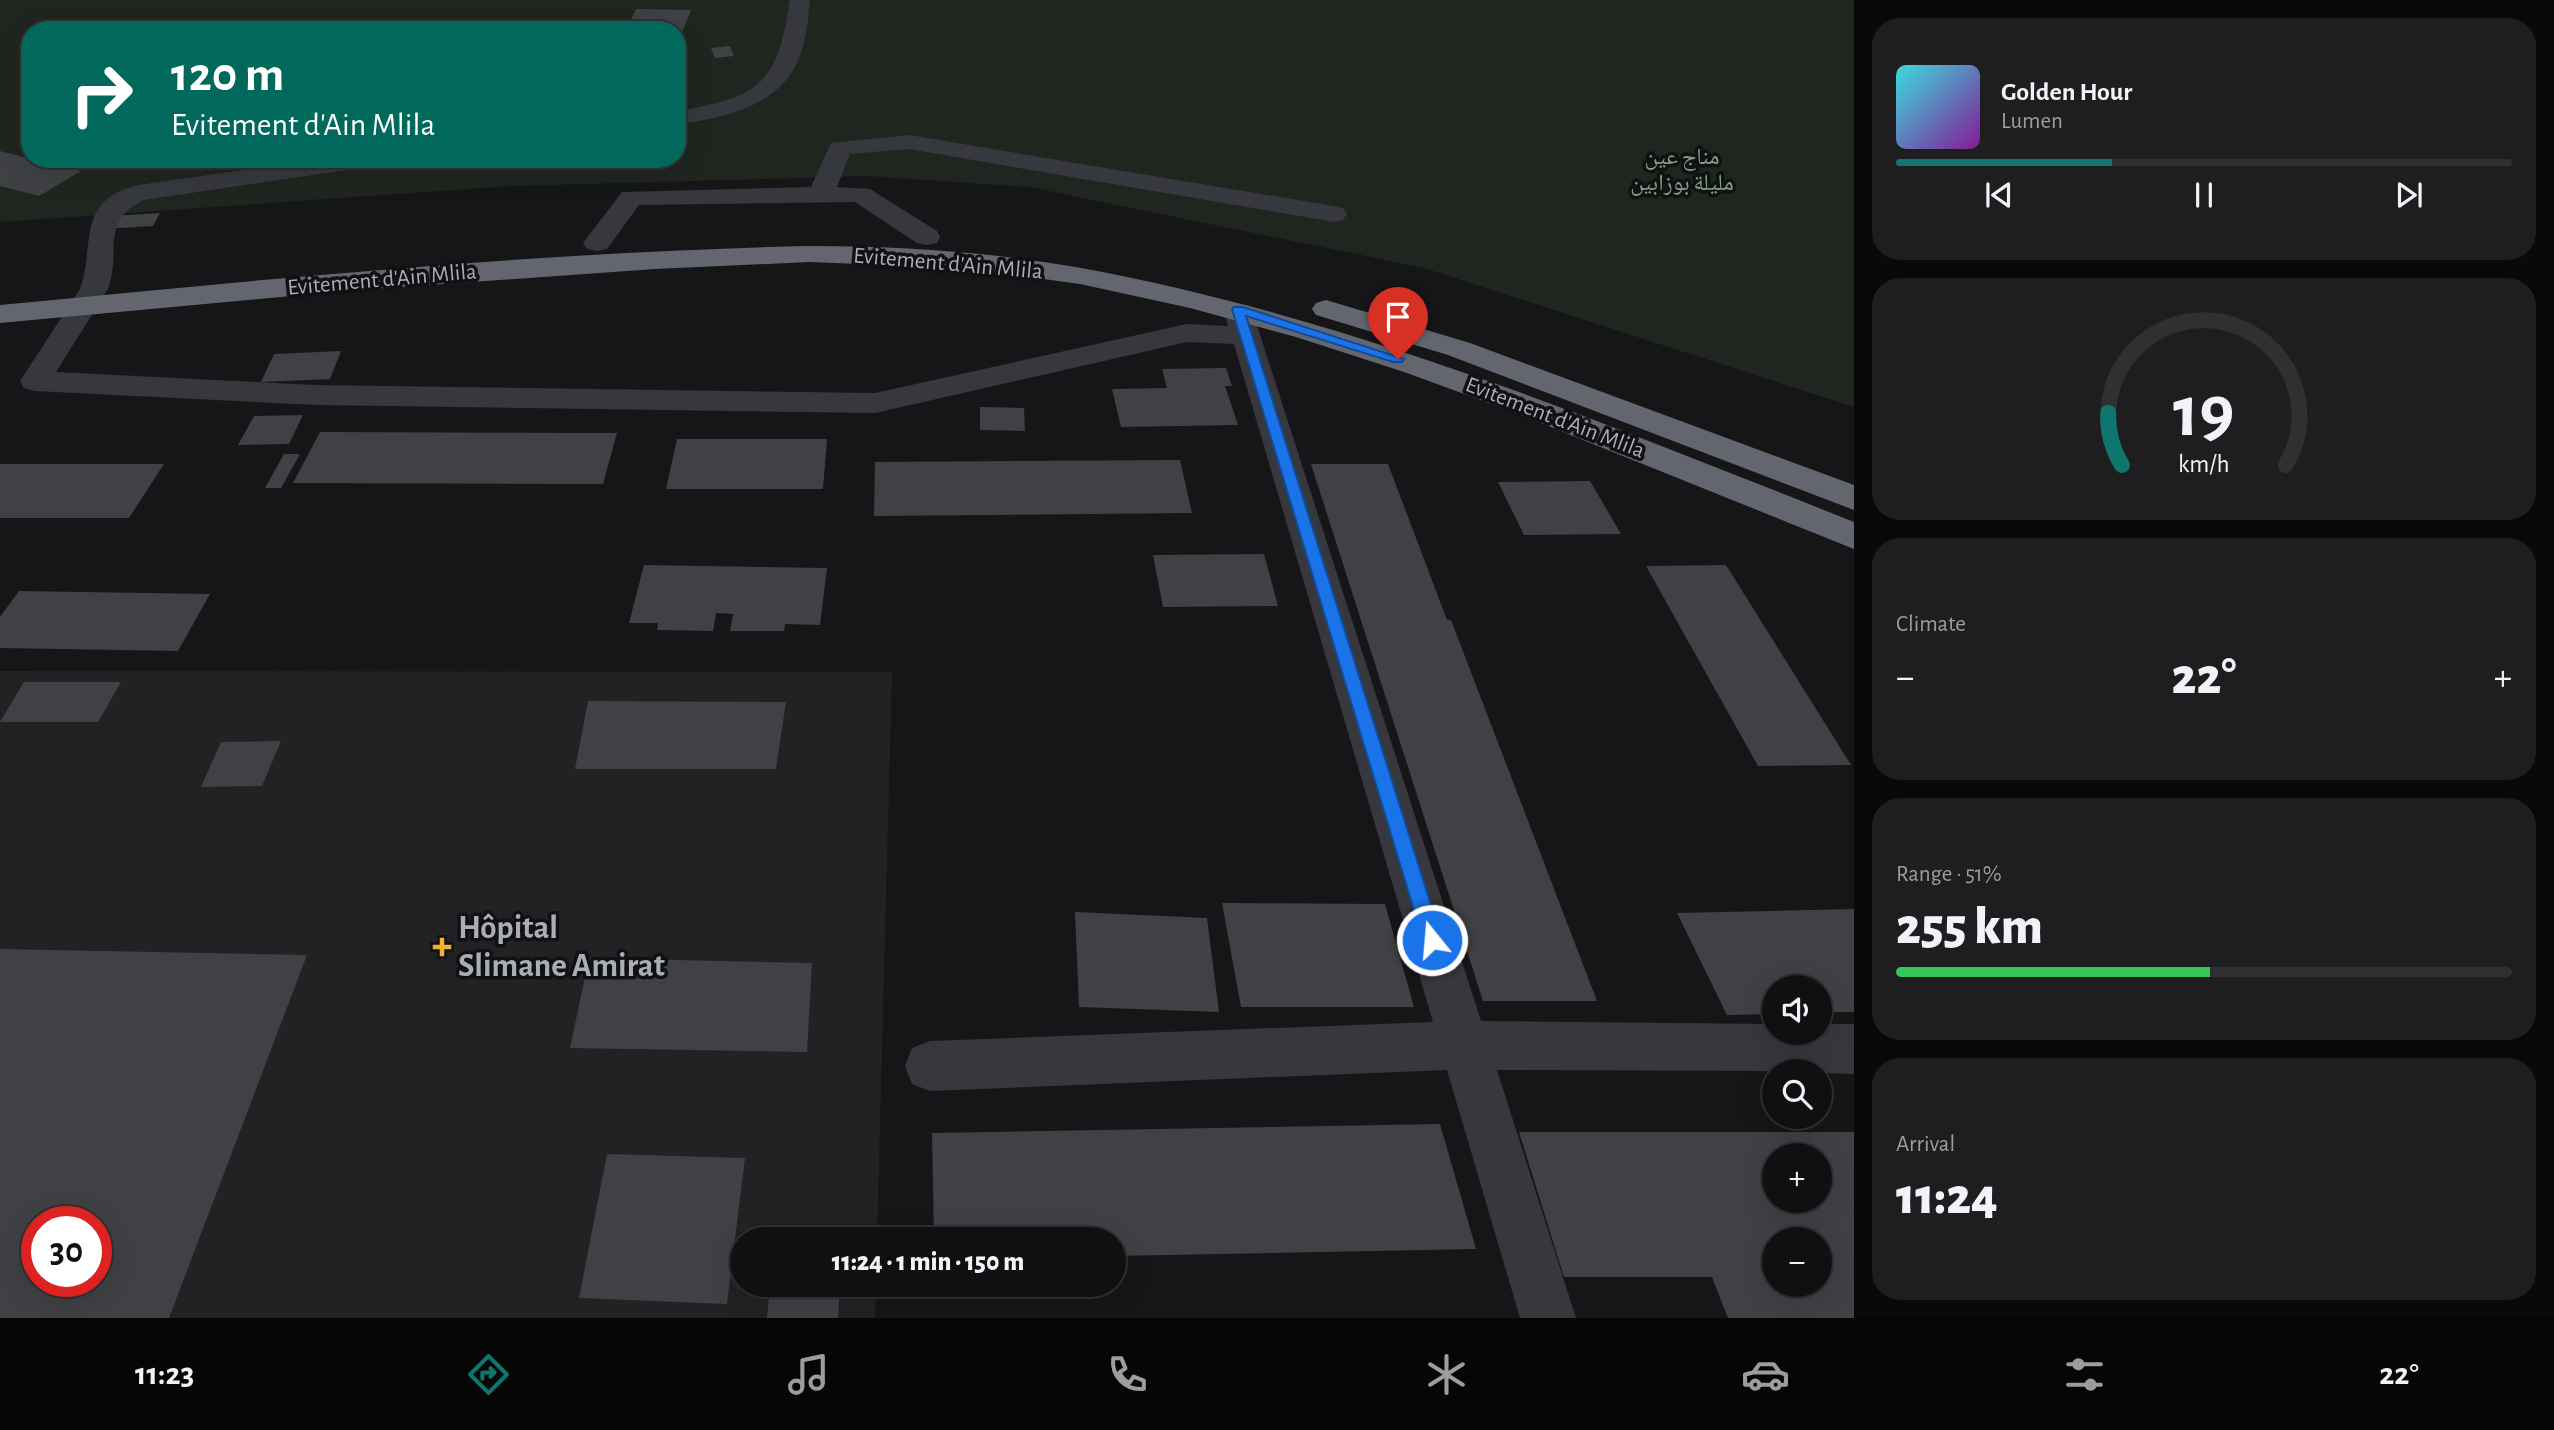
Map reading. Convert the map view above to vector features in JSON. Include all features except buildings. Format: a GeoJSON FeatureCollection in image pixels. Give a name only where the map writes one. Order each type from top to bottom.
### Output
{"type":"FeatureCollection","features":[{"type":"Feature","properties":{"kind":"highway","name":"Evitement d'Ain Mlila"},"geometry":{"type":"LineString","coordinates":[[0,314],[90,295],[597,243],[740,234],[926,237],[1023,246],[1131,262],[1354,316],[1459,349],[1854,498]]}},
{"type":"Feature","properties":{"kind":"highway","name":"Evitement d'Ain Mlila"},"geometry":{"type":"LineString","coordinates":[[0,293],[90,295],[733,255],[861,253],[965,261],[1092,279],[1242,323],[1352,343],[1524,405],[1854,536]]}},
{"type":"Feature","properties":{"kind":"street"},"geometry":{"type":"LineString","coordinates":[[686,116],[727,108],[753,98],[773,83],[788,60],[800,0]]}},
{"type":"Feature","properties":{"kind":"street"},"geometry":{"type":"LineString","coordinates":[[821,194],[840,148],[909,142],[1334,214]]}},
{"type":"Feature","properties":{"kind":"street"},"geometry":{"type":"LineString","coordinates":[[311,168],[138,193],[121,200],[112,207],[103,225],[90,295],[35,381],[316,395],[875,403],[1242,323],[1548,1318]]}},
{"type":"Feature","properties":{"kind":"street"},"geometry":{"type":"LineString","coordinates":[[597,243],[631,197],[861,194],[926,237]]}},
{"type":"Feature","properties":{"kind":"street"},"geometry":{"type":"LineString","coordinates":[[930,1066],[1465,1045],[1854,1049]]}},
{"type":"Feature","properties":{"kind":"shaded area","name":"Hôpital Slimane Amirat"},"geometry":{"type":"Polygon","coordinates":[[[0,671],[892,672],[877,1227],[730,1227],[730,1297],[876,1297],[875,1318],[0,1318],[0,671]]]}},
{"type":"Feature","properties":{"kind":"green space","name":"مناج عين مليلة بوزابين"},"geometry":{"type":"Polygon","coordinates":[[[0,0],[1854,0],[1854,407],[1424,268],[1029,187],[867,176],[510,186],[0,222],[0,0]]]}},
{"type":"Feature","properties":{"kind":"place","name":"Hôpital Slimane Amirat"},"geometry":{"type":"Point","coordinates":[442,947]}},
{"type":"Feature","properties":{"kind":"route"},"geometry":{"type":"LineString","coordinates":[[1398,359],[1238,309],[1432,940]]}}]}
